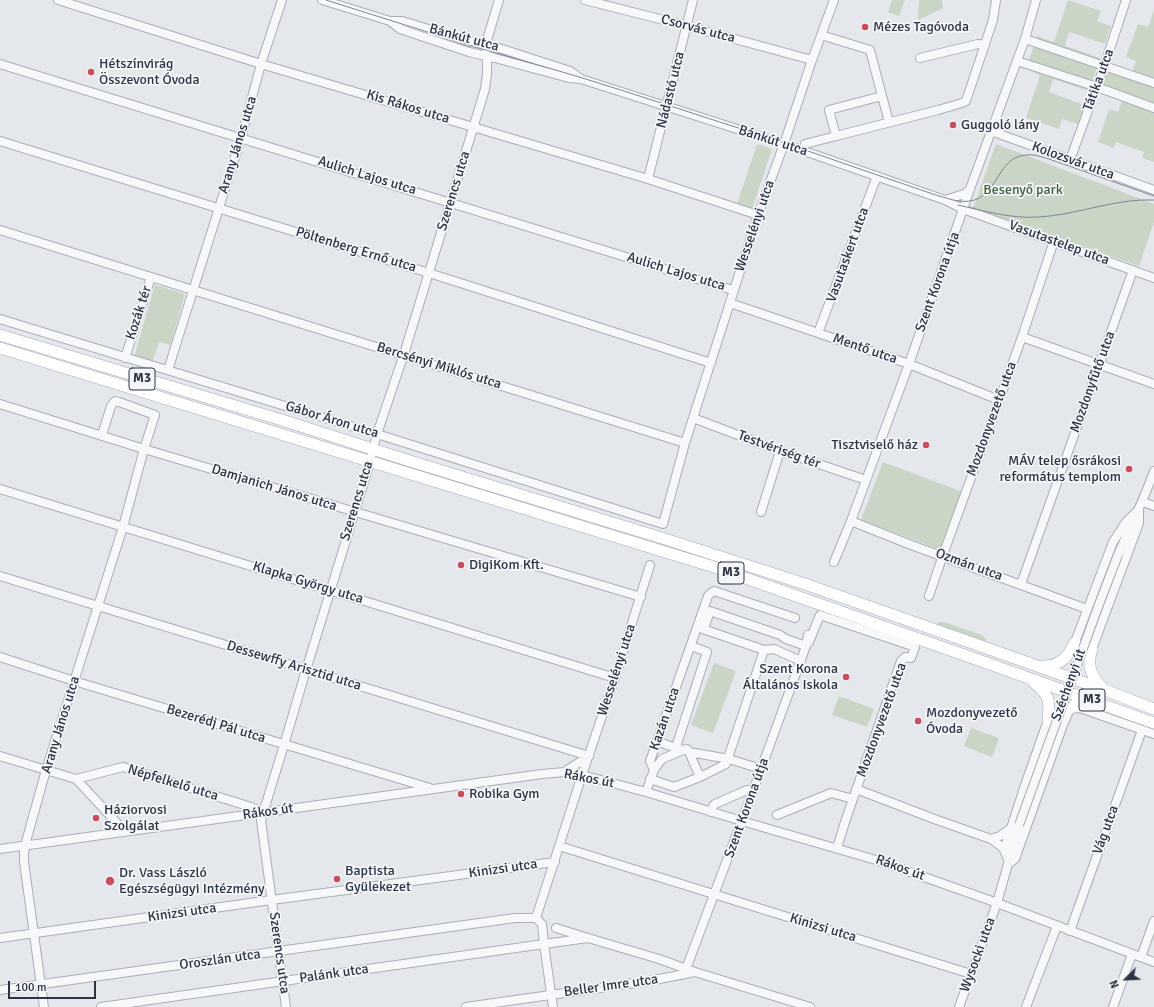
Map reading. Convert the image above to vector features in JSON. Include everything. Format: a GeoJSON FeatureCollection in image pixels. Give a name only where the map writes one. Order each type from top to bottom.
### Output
{"type":"FeatureCollection","features":[{"type":"Feature","properties":{"kind":"main road","name":"M3"},"geometry":{"type":"LineString","coordinates":[[0,335],[662,538],[913,622],[1105,690],[1154,709]]}},
{"type":"Feature","properties":{"kind":"main road","name":"M3"},"geometry":{"type":"LineString","coordinates":[[0,348],[712,566],[1093,700],[1154,723]]}},
{"type":"Feature","properties":{"kind":"main road"},"geometry":{"type":"LineString","coordinates":[[1037,666],[1053,665],[1058,663],[1070,652],[1075,642]]}},
{"type":"Feature","properties":{"kind":"main road"},"geometry":{"type":"LineString","coordinates":[[1092,649],[1089,658],[1091,670],[1098,684],[1105,690]]}},
{"type":"Feature","properties":{"kind":"main road"},"geometry":{"type":"LineString","coordinates":[[1029,678],[1046,695],[1050,705],[1048,720]]}},
{"type":"Feature","properties":{"kind":"main road"},"geometry":{"type":"LineString","coordinates":[[1070,709],[1081,701],[1093,700]]}},
{"type":"Feature","properties":{"kind":"street","name":"Kis Rákos utca"},"geometry":{"type":"LineString","coordinates":[[58,0],[261,64],[648,180],[758,215]]}},
{"type":"Feature","properties":{"kind":"street","name":"Arany János utca"},"geometry":{"type":"LineString","coordinates":[[194,290],[241,138],[261,64],[282,0]]}},
{"type":"Feature","properties":{"kind":"street","name":"Bánkút utca"},"geometry":{"type":"LineString","coordinates":[[322,0],[390,21],[402,21],[471,42],[518,54],[570,71],[581,79]]}},
{"type":"Feature","properties":{"kind":"street","name":"Szerencs utca"},"geometry":{"type":"LineString","coordinates":[[286,1007],[261,820],[355,512],[377,434],[404,354],[485,89],[487,74],[486,45],[500,0]]}},
{"type":"Feature","properties":{"kind":"street","name":"Csorvás utca"},"geometry":{"type":"LineString","coordinates":[[584,0],[812,60]]}},
{"type":"Feature","properties":{"kind":"street","name":"Nádastó utca"},"geometry":{"type":"LineString","coordinates":[[648,180],[693,0]]}},
{"type":"Feature","properties":{"kind":"street","name":"Wesselényi utca"},"geometry":{"type":"LineString","coordinates":[[663,524],[685,443],[758,215],[834,0]]}},
{"type":"Feature","properties":{"kind":"street"},"geometry":{"type":"LineString","coordinates":[[806,144],[962,104],[966,101],[993,20],[996,0]]}},
{"type":"Feature","properties":{"kind":"street","name":"Szent Korona útja"},"geometry":{"type":"LineString","coordinates":[[834,562],[851,521],[909,364],[970,189],[1025,39],[1036,0]]}},
{"type":"Feature","properties":{"kind":"street","name":"Tátika utca"},"geometry":{"type":"LineString","coordinates":[[1070,160],[1126,0]]}},
{"type":"Feature","properties":{"kind":"street","name":"Bánkút utca"},"geometry":{"type":"LineString","coordinates":[[390,21],[400,29],[468,52],[569,78],[581,79],[784,144],[945,200],[964,209]]}},
{"type":"Feature","properties":{"kind":"street"},"geometry":{"type":"LineString","coordinates":[[821,35],[870,50],[889,122]]}},
{"type":"Feature","properties":{"kind":"street"},"geometry":{"type":"LineString","coordinates":[[1025,39],[1154,83]]}},
{"type":"Feature","properties":{"kind":"street"},"geometry":{"type":"LineString","coordinates":[[920,58],[978,44],[985,45]]}},
{"type":"Feature","properties":{"kind":"street"},"geometry":{"type":"LineString","coordinates":[[1016,61],[1154,108]]}},
{"type":"Feature","properties":{"kind":"street","name":"Aulich Lajos utca"},"geometry":{"type":"LineString","coordinates":[[0,64],[734,290]]}},
{"type":"Feature","properties":{"kind":"street"},"geometry":{"type":"LineString","coordinates":[[836,136],[829,110],[882,96]]}},
{"type":"Feature","properties":{"kind":"street","name":"Kolozsvár utca"},"geometry":{"type":"LineString","coordinates":[[991,131],[1154,190]]}},
{"type":"Feature","properties":{"kind":"street","name":"Pöltenberg Ernő utca"},"geometry":{"type":"LineString","coordinates":[[0,141],[429,273],[711,363]]}},
{"type":"Feature","properties":{"kind":"street","name":"Vasutaskert utca"},"geometry":{"type":"LineString","coordinates":[[818,333],[877,176]]}},
{"type":"Feature","properties":{"kind":"street"},"geometry":{"type":"LineString","coordinates":[[945,200],[964,194],[970,189]]}},
{"type":"Feature","properties":{"kind":"street","name":"Vasutastelep utca"},"geometry":{"type":"LineString","coordinates":[[964,209],[1154,278]]}},
{"type":"Feature","properties":{"kind":"street"},"geometry":{"type":"LineString","coordinates":[[0,230],[151,277]]}},
{"type":"Feature","properties":{"kind":"street","name":"Mozdonyvezető utca"},"geometry":{"type":"LineString","coordinates":[[929,596],[1022,337],[1054,241]]}},
{"type":"Feature","properties":{"kind":"street","name":"Mozdonyfűtő utca"},"geometry":{"type":"LineString","coordinates":[[1020,584],[1133,270]]}},
{"type":"Feature","properties":{"kind":"street","name":"Kozák tér"},"geometry":{"type":"LineString","coordinates":[[125,358],[151,277],[194,290]]}},
{"type":"Feature","properties":{"kind":"street"},"geometry":{"type":"LineString","coordinates":[[168,370],[194,290]]}},
{"type":"Feature","properties":{"kind":"street","name":"Bercsényi Miklós utca"},"geometry":{"type":"LineString","coordinates":[[194,290],[404,354],[685,443]]}},
{"type":"Feature","properties":{"kind":"street","name":"Mentő utca"},"geometry":{"type":"LineString","coordinates":[[730,303],[909,364],[999,400]]}},
{"type":"Feature","properties":{"kind":"street","name":"Gábor Áron utca"},"geometry":{"type":"LineString","coordinates":[[0,319],[377,434],[663,524]]}},
{"type":"Feature","properties":{"kind":"street"},"geometry":{"type":"LineString","coordinates":[[1022,337],[1154,384]]}},
{"type":"Feature","properties":{"kind":"street"},"geometry":{"type":"LineString","coordinates":[[102,435],[111,406],[115,402],[118,402],[155,415],[144,448]]}},
{"type":"Feature","properties":{"kind":"street","name":"Damjanich János utca"},"geometry":{"type":"LineString","coordinates":[[0,404],[641,597]]}},
{"type":"Feature","properties":{"kind":"street","name":"Testvériség tér"},"geometry":{"type":"LineString","coordinates":[[693,418],[780,451],[866,480]]}},
{"type":"Feature","properties":{"kind":"street","name":"Arany János utca"},"geometry":{"type":"LineString","coordinates":[[44,1007],[24,862],[26,846],[46,770],[123,526],[144,448]]}},
{"type":"Feature","properties":{"kind":"street"},"geometry":{"type":"LineString","coordinates":[[761,512],[780,451]]}},
{"type":"Feature","properties":{"kind":"street","name":"Széchenyi út"},"geometry":{"type":"LineString","coordinates":[[997,903],[1008,863],[1015,827],[1118,555],[1129,528],[1141,505],[1154,471]]}},
{"type":"Feature","properties":{"kind":"street","name":"Klapka György utca"},"geometry":{"type":"LineString","coordinates":[[0,489],[615,678]]}},
{"type":"Feature","properties":{"kind":"street"},"geometry":{"type":"LineString","coordinates":[[1141,505],[1154,506]]}},
{"type":"Feature","properties":{"kind":"street"},"geometry":{"type":"LineString","coordinates":[[1141,505],[1139,523],[1092,649],[1086,653],[1080,652],[1077,649],[1075,642],[1113,542],[1126,522],[1141,505]]}},
{"type":"Feature","properties":{"kind":"street","name":"Ozmán utca"},"geometry":{"type":"LineString","coordinates":[[851,521],[1087,609]]}},
{"type":"Feature","properties":{"kind":"street","name":"Wesselényi utca"},"geometry":{"type":"LineString","coordinates":[[536,918],[615,678],[650,565]]}},
{"type":"Feature","properties":{"kind":"street","name":"Dessewffy Arisztid utca"},"geometry":{"type":"LineString","coordinates":[[0,576],[589,756]]}},
{"type":"Feature","properties":{"kind":"street"},"geometry":{"type":"LineString","coordinates":[[700,628],[708,596],[714,591],[795,618]]}},
{"type":"Feature","properties":{"kind":"street"},"geometry":{"type":"LineString","coordinates":[[700,628],[710,611],[806,646]]}},
{"type":"Feature","properties":{"kind":"street","name":"Szent Korona útja"},"geometry":{"type":"LineString","coordinates":[[686,969],[754,791],[809,637],[820,615],[915,647],[911,658]]}},
{"type":"Feature","properties":{"kind":"street"},"geometry":{"type":"LineString","coordinates":[[700,628],[764,650],[774,649],[801,661]]}},
{"type":"Feature","properties":{"kind":"street","name":"Kazán utca"},"geometry":{"type":"LineString","coordinates":[[646,792],[654,770],[650,761],[691,646],[700,628]]}},
{"type":"Feature","properties":{"kind":"street"},"geometry":{"type":"LineString","coordinates":[[774,649],[783,637]]}},
{"type":"Feature","properties":{"kind":"street","name":"Kazán utca"},"geometry":{"type":"LineString","coordinates":[[683,749],[707,652],[691,646]]}},
{"type":"Feature","properties":{"kind":"street"},"geometry":{"type":"LineString","coordinates":[[650,780],[674,787],[700,777],[726,764],[764,650]]}},
{"type":"Feature","properties":{"kind":"street","name":"Bezerédj Pál utca"},"geometry":{"type":"LineString","coordinates":[[0,657],[74,681],[432,789]]}},
{"type":"Feature","properties":{"kind":"street","name":"Mozdonyvezető utca"},"geometry":{"type":"LineString","coordinates":[[837,848],[901,661],[905,657],[911,658]]}},
{"type":"Feature","properties":{"kind":"street"},"geometry":{"type":"LineString","coordinates":[[1062,725],[1048,720],[1015,827],[1004,850],[1008,863],[1016,859],[1062,725],[1070,709],[1080,708],[1154,734]]}},
{"type":"Feature","properties":{"kind":"street","name":"Vág utca"},"geometry":{"type":"LineString","coordinates":[[1070,931],[1142,730]]}},
{"type":"Feature","properties":{"kind":"street"},"geometry":{"type":"LineString","coordinates":[[658,742],[728,759],[761,770]]}},
{"type":"Feature","properties":{"kind":"street"},"geometry":{"type":"LineString","coordinates":[[654,770],[662,759],[683,749]]}},
{"type":"Feature","properties":{"kind":"street"},"geometry":{"type":"LineString","coordinates":[[683,749],[700,777]]}},
{"type":"Feature","properties":{"kind":"street"},"geometry":{"type":"LineString","coordinates":[[0,756],[76,780],[117,823],[120,832]]}},
{"type":"Feature","properties":{"kind":"street"},"geometry":{"type":"LineString","coordinates":[[564,772],[589,756]]}},
{"type":"Feature","properties":{"kind":"street","name":"Népfelkelő utca"},"geometry":{"type":"LineString","coordinates":[[76,780],[123,768],[231,800],[263,812]]}},
{"type":"Feature","properties":{"kind":"street","name":"Rákos út"},"geometry":{"type":"LineString","coordinates":[[0,849],[408,792],[564,772],[582,775],[646,792],[893,866],[1154,962]]}},
{"type":"Feature","properties":{"kind":"street"},"geometry":{"type":"LineString","coordinates":[[399,780],[408,792],[410,789],[409,782]]}},
{"type":"Feature","properties":{"kind":"street"},"geometry":{"type":"LineString","coordinates":[[395,795],[400,788],[399,780]]}},
{"type":"Feature","properties":{"kind":"street","name":"Mozdonyvezető utca"},"geometry":{"type":"LineString","coordinates":[[856,789],[991,839],[1004,850]]}},
{"type":"Feature","properties":{"kind":"street"},"geometry":{"type":"LineString","coordinates":[[711,812],[715,804],[747,790],[754,791]]}},
{"type":"Feature","properties":{"kind":"street"},"geometry":{"type":"LineString","coordinates":[[777,815],[831,793],[853,799]]}},
{"type":"Feature","properties":{"kind":"street","name":"Népfelkelő utca"},"geometry":{"type":"LineString","coordinates":[[228,817],[234,809],[231,800]]}},
{"type":"Feature","properties":{"kind":"street"},"geometry":{"type":"LineString","coordinates":[[991,839],[1000,836],[1015,827]]}},
{"type":"Feature","properties":{"kind":"street","name":"Kinizsi utca"},"geometry":{"type":"LineString","coordinates":[[559,846],[972,974]]}},
{"type":"Feature","properties":{"kind":"street","name":"Kinizsi utca"},"geometry":{"type":"LineString","coordinates":[[0,938],[554,862]]}},
{"type":"Feature","properties":{"kind":"street","name":"Wysocki utca"},"geometry":{"type":"LineString","coordinates":[[960,1007],[997,903]]}},
{"type":"Feature","properties":{"kind":"street","name":"Oroszlán utca"},"geometry":{"type":"LineString","coordinates":[[0,990],[515,918],[536,918]]}},
{"type":"Feature","properties":{"kind":"street"},"geometry":{"type":"LineString","coordinates":[[536,918],[542,924],[553,1007]]}},
{"type":"Feature","properties":{"kind":"street"},"geometry":{"type":"LineString","coordinates":[[1141,957],[1154,921]]}},
{"type":"Feature","properties":{"kind":"street"},"geometry":{"type":"LineString","coordinates":[[1026,1007],[1057,926]]}},
{"type":"Feature","properties":{"kind":"street","name":"Beller Imre utca"},"geometry":{"type":"LineString","coordinates":[[556,928],[659,959],[695,972]]}},
{"type":"Feature","properties":{"kind":"street","name":"Palánk utca"},"geometry":{"type":"LineString","coordinates":[[101,1007],[588,938]]}},
{"type":"Feature","properties":{"kind":"street"},"geometry":{"type":"LineString","coordinates":[[1113,1007],[1132,954]]}},
{"type":"Feature","properties":{"kind":"street"},"geometry":{"type":"LineString","coordinates":[[695,972],[810,1007]]}},
{"type":"Feature","properties":{"kind":"street","name":"Beller Imre utca"},"geometry":{"type":"LineString","coordinates":[[466,1007],[649,981],[695,972]]}},
{"type":"Feature","properties":{"kind":"green space"},"geometry":{"type":"Polygon","coordinates":[[[892,0],[905,0],[899,16],[888,12],[892,0]]]}},
{"type":"Feature","properties":{"kind":"green space"},"geometry":{"type":"Polygon","coordinates":[[[919,0],[942,0],[943,8],[918,20],[919,0]]]}},
{"type":"Feature","properties":{"kind":"green space"},"geometry":{"type":"Polygon","coordinates":[[[1068,0],[1101,11],[1097,21],[1111,26],[1105,44],[1069,32],[1065,46],[1100,58],[1089,91],[1053,79],[1049,92],[1084,105],[1078,124],[1062,119],[1059,129],[1026,118],[1040,75],[1026,69],[1037,36],[1054,42],[1068,0]]]}},
{"type":"Feature","properties":{"kind":"green space"},"geometry":{"type":"Polygon","coordinates":[[[1154,10],[1154,162],[1142,158],[1144,152],[1116,142],[1114,148],[1098,142],[1109,109],[1118,112],[1122,101],[1100,93],[1110,65],[1132,72],[1136,61],[1126,57],[1138,24],[1148,27],[1154,10]]]}},
{"type":"Feature","properties":{"kind":"green space"},"geometry":{"type":"Polygon","coordinates":[[[757,144],[772,149],[752,209],[737,204],[757,144]]]}},
{"type":"Feature","properties":{"kind":"green space","name":"Besenyő park"},"geometry":{"type":"Polygon","coordinates":[[[996,144],[1154,204],[1154,222],[1139,266],[973,208],[996,144]]]}},
{"type":"Feature","properties":{"kind":"green space"},"geometry":{"type":"Polygon","coordinates":[[[155,285],[185,294],[170,345],[159,342],[152,363],[134,357],[155,285]]]}},
{"type":"Feature","properties":{"kind":"green space"},"geometry":{"type":"Polygon","coordinates":[[[883,462],[963,492],[941,550],[861,520],[883,462]]]}},
{"type":"Feature","properties":{"kind":"green space"},"geometry":{"type":"Polygon","coordinates":[[[940,622],[982,635],[987,640],[984,641],[936,625],[940,622]]]}},
{"type":"Feature","properties":{"kind":"green space"},"geometry":{"type":"Polygon","coordinates":[[[714,663],[736,671],[713,733],[691,725],[714,663]]]}},
{"type":"Feature","properties":{"kind":"green space"},"geometry":{"type":"Polygon","coordinates":[[[839,696],[874,709],[867,727],[832,715],[839,696]]]}},
{"type":"Feature","properties":{"kind":"green space"},"geometry":{"type":"Polygon","coordinates":[[[971,728],[999,738],[992,757],[964,746],[971,728]]]}},
{"type":"Feature","properties":{"kind":"tram line"},"geometry":{"type":"LineString","coordinates":[[326,0],[620,90],[770,138],[953,200],[968,201],[979,198],[988,191],[1007,164],[1015,158],[1026,155],[1049,159],[1154,196]]}},
{"type":"Feature","properties":{"kind":"tram line"},"geometry":{"type":"LineString","coordinates":[[958,205],[998,214],[1019,217],[1039,217],[1053,216],[1111,204],[1140,200],[1154,200]]}},
{"type":"Feature","properties":{"kind":"place","name":"Mézes Tagóvoda"},"geometry":{"type":"Point","coordinates":[865,27]}},
{"type":"Feature","properties":{"kind":"place","name":"Hétszínvirág Összevont Óvoda"},"geometry":{"type":"Point","coordinates":[91,72]}},
{"type":"Feature","properties":{"kind":"place","name":"Guggoló lány"},"geometry":{"type":"Point","coordinates":[953,125]}},
{"type":"Feature","properties":{"kind":"place","name":"Tisztviselő ház"},"geometry":{"type":"Point","coordinates":[926,445]}},
{"type":"Feature","properties":{"kind":"place","name":"MÁV telep ősrákosi református templom"},"geometry":{"type":"Point","coordinates":[1129,469]}},
{"type":"Feature","properties":{"kind":"place","name":"DigiKom Kft."},"geometry":{"type":"Point","coordinates":[461,565]}},
{"type":"Feature","properties":{"kind":"place","name":"Szent Korona Általános Iskola"},"geometry":{"type":"Point","coordinates":[846,677]}},
{"type":"Feature","properties":{"kind":"place","name":"Mozdonyvezető Óvoda"},"geometry":{"type":"Point","coordinates":[918,721]}},
{"type":"Feature","properties":{"kind":"place","name":"Robika Gym"},"geometry":{"type":"Point","coordinates":[461,794]}},
{"type":"Feature","properties":{"kind":"place","name":"Háziorvosi Szolgálat"},"geometry":{"type":"Point","coordinates":[96,818]}},
{"type":"Feature","properties":{"kind":"place","name":"Baptista Gyülekezet"},"geometry":{"type":"Point","coordinates":[337,879]}},
{"type":"Feature","properties":{"kind":"place","name":"Dr. Vass László Egészségügyi Intézmény"},"geometry":{"type":"Point","coordinates":[110,881]}}]}
